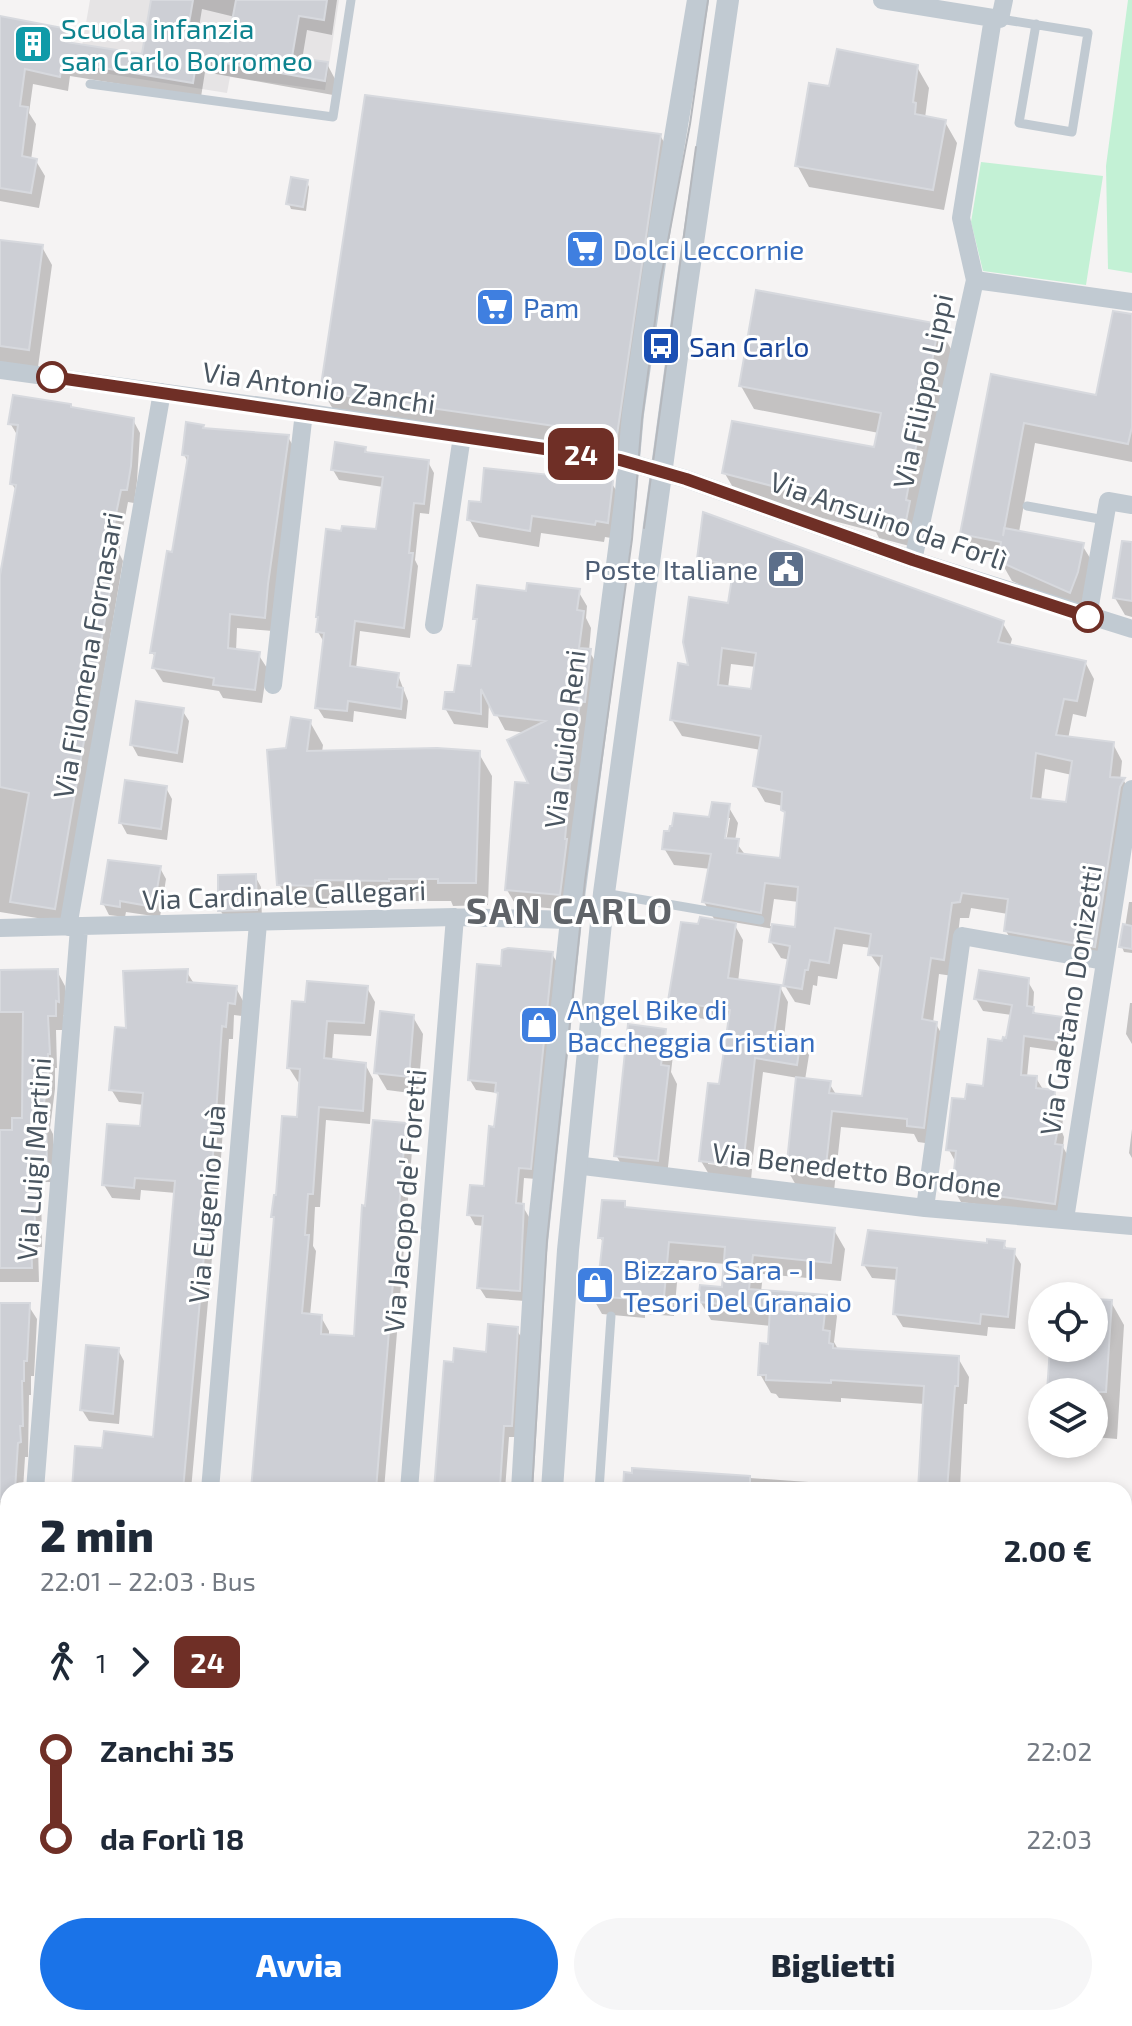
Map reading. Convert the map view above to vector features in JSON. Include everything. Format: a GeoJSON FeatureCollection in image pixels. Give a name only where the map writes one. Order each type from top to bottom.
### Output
{"type":"FeatureCollection","features":[{"type":"Feature","properties":{"kind":"street","name":"Via Guido Reni"},"geometry":{"type":"LineString","coordinates":[[522,1482],[536,1252],[571,920],[633,414],[698,0]]}},
{"type":"Feature","properties":{"kind":"street"},"geometry":{"type":"LineString","coordinates":[[553,1482],[575,1165],[604,893],[728,0]]}},
{"type":"Feature","properties":{"kind":"street"},"geometry":{"type":"LineString","coordinates":[[882,0],[999,12]]}},
{"type":"Feature","properties":{"kind":"street","name":"Via Filippo Lippi"},"geometry":{"type":"LineString","coordinates":[[913,560],[975,280],[961,218],[999,12]]}},
{"type":"Feature","properties":{"kind":"street","name":"Via Filippo Lippi"},"geometry":{"type":"LineString","coordinates":[[975,280],[1132,302]]}},
{"type":"Feature","properties":{"kind":"street","name":"Via Antonio Zanchi"},"geometry":{"type":"LineString","coordinates":[[0,370],[304,412],[629,462]]}},
{"type":"Feature","properties":{"kind":"street","name":"Via Filomena Fornasari"},"geometry":{"type":"LineString","coordinates":[[74,928],[162,392]]}},
{"type":"Feature","properties":{"kind":"street"},"geometry":{"type":"LineString","coordinates":[[273,685],[304,412]]}},
{"type":"Feature","properties":{"kind":"street"},"geometry":{"type":"LineString","coordinates":[[434,625],[462,436]]}},
{"type":"Feature","properties":{"kind":"street","name":"Via Ansuino da Forlì"},"geometry":{"type":"LineString","coordinates":[[629,462],[913,560],[1132,629]]}},
{"type":"Feature","properties":{"kind":"street"},"geometry":{"type":"LineString","coordinates":[[1088,617],[1108,501],[1132,505]]}},
{"type":"Feature","properties":{"kind":"street","name":"Via Gaetano Donizetti"},"geometry":{"type":"LineString","coordinates":[[1065,1219],[1132,789]]}},
{"type":"Feature","properties":{"kind":"street","name":"Via Cardinale Callegari"},"geometry":{"type":"LineString","coordinates":[[0,928],[455,917],[571,920]]}},
{"type":"Feature","properties":{"kind":"street","name":"Via Jacopo de' Foretti"},"geometry":{"type":"LineString","coordinates":[[410,1482],[455,917]]}},
{"type":"Feature","properties":{"kind":"street","name":"Via Eugenio Fuà"},"geometry":{"type":"LineString","coordinates":[[211,1482],[258,923]]}},
{"type":"Feature","properties":{"kind":"street","name":"Via Luigi Martini"},"geometry":{"type":"LineString","coordinates":[[36,1482],[74,928]]}},
{"type":"Feature","properties":{"kind":"street"},"geometry":{"type":"LineString","coordinates":[[925,1208],[962,936],[1104,961]]}},
{"type":"Feature","properties":{"kind":"street","name":"Via Benedetto Bordone"},"geometry":{"type":"LineString","coordinates":[[575,1165],[925,1208],[1132,1226]]}},
{"type":"Feature","properties":{"kind":"lane"},"geometry":{"type":"LineString","coordinates":[[90,84],[333,117],[351,0]]}},
{"type":"Feature","properties":{"kind":"lane"},"geometry":{"type":"LineString","coordinates":[[999,12],[1036,24],[1088,33],[1072,132],[1019,123],[1036,24]]}},
{"type":"Feature","properties":{"kind":"lane"},"geometry":{"type":"LineString","coordinates":[[1027,506],[1105,520]]}},
{"type":"Feature","properties":{"kind":"lane"},"geometry":{"type":"LineString","coordinates":[[604,893],[760,920]]}},
{"type":"Feature","properties":{"kind":"lane"},"geometry":{"type":"LineString","coordinates":[[600,1482],[611,1316]]}},
{"type":"Feature","properties":{"kind":"shaded area"},"geometry":{"type":"Polygon","coordinates":[[[90,0],[339,0],[325,90],[230,77],[227,93],[78,69],[90,0]]]}},
{"type":"Feature","properties":{"kind":"green space"},"geometry":{"type":"Polygon","coordinates":[[[1128,0],[1132,0],[1132,273],[1108,269],[1106,166],[1128,0]]]}},
{"type":"Feature","properties":{"kind":"green space"},"geometry":{"type":"Polygon","coordinates":[[[981,162],[1103,176],[1086,285],[983,271],[971,222],[981,162]]]}},
{"type":"Feature","properties":{"kind":"building"},"geometry":{"type":"Polygon","coordinates":[[[151,0],[193,0],[187,35],[228,42],[236,0],[327,0],[324,20],[299,16],[292,57],[328,62],[325,81],[197,58],[193,83],[62,61],[60,77],[25,69],[20,106],[28,107],[22,156],[37,159],[31,193],[0,188],[0,16],[68,29],[66,42],[142,54],[151,0]]]}},
{"type":"Feature","properties":{"kind":"building"},"geometry":{"type":"Polygon","coordinates":[[[837,49],[918,65],[913,102],[916,103],[915,114],[946,120],[933,190],[795,166],[809,83],[829,86],[837,49]]]}},
{"type":"Feature","properties":{"kind":"building"},"geometry":{"type":"Polygon","coordinates":[[[365,95],[661,134],[617,435],[320,392],[365,95]]]}},
{"type":"Feature","properties":{"kind":"building"},"geometry":{"type":"Polygon","coordinates":[[[291,177],[308,180],[303,207],[286,204],[291,177]]]}},
{"type":"Feature","properties":{"kind":"building"},"geometry":{"type":"Polygon","coordinates":[[[0,240],[43,245],[29,350],[0,346],[0,240]]]}},
{"type":"Feature","properties":{"kind":"building"},"geometry":{"type":"Polygon","coordinates":[[[756,290],[939,324],[906,500],[910,501],[905,526],[864,515],[865,510],[722,473],[732,421],[874,447],[881,413],[739,386],[756,290]]]}},
{"type":"Feature","properties":{"kind":"building"},"geometry":{"type":"Polygon","coordinates":[[[1113,311],[1132,314],[1132,427],[1128,444],[1024,423],[1004,528],[1084,543],[1070,593],[998,561],[1001,542],[960,534],[991,374],[1096,395],[1113,311]]]}},
{"type":"Feature","properties":{"kind":"building"},"geometry":{"type":"Polygon","coordinates":[[[13,395],[134,418],[131,466],[127,490],[121,490],[115,519],[111,545],[117,546],[113,573],[55,909],[10,902],[29,793],[0,787],[0,575],[16,485],[10,484],[18,425],[8,424],[13,395]]]}},
{"type":"Feature","properties":{"kind":"building"},"geometry":{"type":"Polygon","coordinates":[[[186,422],[204,425],[203,428],[289,435],[265,618],[230,614],[228,648],[260,652],[255,690],[213,685],[214,678],[152,668],[155,653],[150,653],[167,551],[172,552],[188,456],[182,455],[186,422]]]}},
{"type":"Feature","properties":{"kind":"building"},"geometry":{"type":"Polygon","coordinates":[[[335,442],[366,447],[365,452],[429,460],[424,504],[414,503],[409,553],[413,553],[404,628],[355,621],[350,666],[399,673],[397,687],[403,688],[401,709],[348,701],[347,711],[315,708],[324,633],[316,632],[316,617],[326,529],[341,531],[342,526],[376,529],[383,477],[331,470],[335,442]]]}},
{"type":"Feature","properties":{"kind":"building"},"geometry":{"type":"Polygon","coordinates":[[[484,468],[559,476],[559,469],[609,476],[613,481],[608,523],[596,521],[595,525],[532,516],[530,531],[467,520],[469,501],[481,502],[484,468]]]}},
{"type":"Feature","properties":{"kind":"building"},"geometry":{"type":"Polygon","coordinates":[[[703,512],[1004,621],[998,642],[1086,661],[1077,701],[1064,699],[1056,735],[1114,742],[1110,777],[1125,778],[1120,787],[1095,947],[1004,931],[1008,899],[962,893],[960,902],[952,903],[944,960],[931,958],[922,1019],[937,1022],[924,1128],[907,1126],[907,1119],[832,1111],[825,1175],[786,1171],[796,1077],[831,1081],[829,1093],[862,1096],[882,956],[868,955],[871,934],[835,928],[829,963],[810,960],[802,989],[783,986],[790,946],[769,942],[772,924],[795,927],[798,887],[765,883],[761,913],[702,902],[711,854],[662,849],[664,831],[669,831],[672,826],[674,813],[709,817],[712,802],[730,804],[725,838],[739,839],[737,853],[780,858],[785,812],[781,810],[782,792],[753,786],[761,736],[670,720],[678,663],[688,665],[683,642],[689,597],[728,603],[734,565],[697,559],[703,512]],[[722,648],[718,685],[751,689],[756,653],[722,648]],[[1036,753],[1031,798],[1066,802],[1072,761],[1036,753]]]}},
{"type":"Feature","properties":{"kind":"building"},"geometry":{"type":"Polygon","coordinates":[[[1122,541],[1132,542],[1132,601],[1113,598],[1122,541]]]}},
{"type":"Feature","properties":{"kind":"building"},"geometry":{"type":"Polygon","coordinates":[[[527,583],[580,589],[577,610],[584,611],[579,648],[591,649],[585,702],[580,702],[572,764],[560,895],[505,890],[515,782],[528,783],[507,740],[545,721],[494,715],[481,689],[481,714],[443,709],[445,692],[454,692],[458,665],[471,666],[477,619],[473,619],[477,585],[526,591],[527,583]]]}},
{"type":"Feature","properties":{"kind":"building"},"geometry":{"type":"Polygon","coordinates":[[[136,701],[184,708],[177,753],[130,745],[136,701]]]}},
{"type":"Feature","properties":{"kind":"building"},"geometry":{"type":"Polygon","coordinates":[[[291,717],[311,720],[307,751],[437,748],[480,751],[476,883],[389,879],[315,880],[315,886],[277,885],[267,750],[286,748],[291,717]]]}},
{"type":"Feature","properties":{"kind":"building"},"geometry":{"type":"Polygon","coordinates":[[[125,780],[167,786],[161,829],[119,823],[125,780]]]}},
{"type":"Feature","properties":{"kind":"building"},"geometry":{"type":"Polygon","coordinates":[[[108,860],[161,866],[154,907],[120,901],[120,907],[101,904],[108,860]]]}},
{"type":"Feature","properties":{"kind":"building"},"geometry":{"type":"Polygon","coordinates":[[[256,874],[257,910],[218,911],[218,875],[256,874]]]}},
{"type":"Feature","properties":{"kind":"building"},"geometry":{"type":"Polygon","coordinates":[[[700,917],[736,923],[728,978],[781,985],[774,1034],[801,1038],[797,1065],[755,1058],[743,1166],[699,1161],[708,1083],[719,1084],[730,1010],[668,1001],[681,922],[698,924],[700,917]]]}},
{"type":"Feature","properties":{"kind":"building"},"geometry":{"type":"Polygon","coordinates":[[[1123,924],[1132,926],[1132,949],[1119,947],[1123,924]]]}},
{"type":"Feature","properties":{"kind":"building"},"geometry":{"type":"Polygon","coordinates":[[[502,950],[553,952],[531,1169],[519,1168],[516,1203],[524,1204],[520,1291],[477,1288],[483,1216],[467,1215],[470,1185],[484,1186],[489,1126],[494,1127],[498,1093],[495,1092],[496,1083],[468,1080],[477,964],[501,966],[502,950]]]}},
{"type":"Feature","properties":{"kind":"building"},"geometry":{"type":"Polygon","coordinates":[[[58,969],[59,1002],[56,1001],[56,1016],[48,1016],[50,1054],[42,1118],[46,1118],[47,1168],[34,1168],[32,1268],[0,1268],[0,1130],[12,1130],[12,1118],[22,1118],[23,1012],[0,1012],[0,970],[58,969]]]}},
{"type":"Feature","properties":{"kind":"building"},"geometry":{"type":"Polygon","coordinates":[[[188,969],[187,982],[237,986],[235,1004],[228,1003],[226,1027],[222,1026],[184,1482],[73,1482],[75,1446],[102,1448],[104,1431],[153,1437],[175,1181],[135,1178],[134,1188],[102,1185],[107,1124],[140,1126],[143,1093],[109,1090],[115,1027],[126,1028],[123,971],[188,969]]]}},
{"type":"Feature","properties":{"kind":"building"},"geometry":{"type":"Polygon","coordinates":[[[979,970],[1029,978],[1027,1006],[1034,1007],[1033,1013],[1071,1018],[1067,1042],[1024,1036],[1021,1075],[1037,1076],[1036,1088],[1055,1090],[1054,1103],[1058,1103],[1056,1122],[1059,1123],[1055,1144],[1063,1145],[1055,1204],[952,1190],[956,1151],[946,1150],[952,1098],[965,1099],[967,1084],[983,1086],[988,1039],[1002,1041],[1003,1037],[1006,1038],[1012,1005],[974,999],[979,970]]]}},
{"type":"Feature","properties":{"kind":"building"},"geometry":{"type":"Polygon","coordinates":[[[307,981],[368,986],[364,1023],[327,1021],[324,1058],[366,1063],[363,1111],[319,1107],[313,1194],[308,1194],[305,1235],[309,1235],[302,1313],[322,1315],[321,1334],[354,1336],[362,1205],[365,1206],[373,1120],[406,1123],[377,1482],[252,1482],[274,1217],[271,1217],[276,1195],[282,1116],[297,1117],[300,1069],[287,1068],[292,1001],[305,1002],[307,981]]]}},
{"type":"Feature","properties":{"kind":"building"},"geometry":{"type":"Polygon","coordinates":[[[380,1011],[414,1015],[409,1077],[374,1073],[380,1011]]]}},
{"type":"Feature","properties":{"kind":"building"},"geometry":{"type":"Polygon","coordinates":[[[628,1024],[666,1029],[661,1065],[669,1066],[658,1161],[614,1156],[628,1024]]]}},
{"type":"Feature","properties":{"kind":"building"},"geometry":{"type":"Polygon","coordinates":[[[602,1200],[625,1201],[625,1207],[835,1228],[831,1263],[753,1255],[749,1289],[827,1295],[823,1330],[830,1331],[829,1343],[833,1344],[833,1348],[959,1356],[948,1482],[918,1482],[924,1386],[831,1380],[831,1383],[766,1380],[766,1375],[758,1375],[760,1343],[768,1344],[770,1308],[698,1302],[700,1285],[722,1287],[725,1247],[669,1242],[664,1297],[589,1296],[591,1272],[599,1273],[603,1238],[598,1238],[602,1200]]]}},
{"type":"Feature","properties":{"kind":"building"},"geometry":{"type":"Polygon","coordinates":[[[868,1230],[987,1243],[987,1239],[1005,1241],[1004,1248],[1015,1249],[1008,1317],[981,1314],[980,1324],[893,1314],[897,1268],[862,1265],[868,1230]]]}},
{"type":"Feature","properties":{"kind":"building"},"geometry":{"type":"Polygon","coordinates":[[[1108,1300],[1112,1300],[1108,1361],[1108,1300]]]}},
{"type":"Feature","properties":{"kind":"building"},"geometry":{"type":"Polygon","coordinates":[[[0,1303],[30,1303],[27,1361],[24,1361],[22,1381],[23,1426],[20,1426],[16,1482],[0,1482],[0,1303]]]}},
{"type":"Feature","properties":{"kind":"building"},"geometry":{"type":"Polygon","coordinates":[[[488,1324],[518,1327],[512,1426],[504,1426],[500,1482],[435,1482],[444,1361],[453,1362],[454,1348],[486,1352],[488,1324]]]}},
{"type":"Feature","properties":{"kind":"building"},"geometry":{"type":"Polygon","coordinates":[[[86,1345],[119,1348],[113,1414],[80,1410],[86,1345]]]}},
{"type":"Feature","properties":{"kind":"building"},"geometry":{"type":"Polygon","coordinates":[[[1049,1362],[1108,1362],[1107,1378],[1048,1378],[1049,1362]]]}},
{"type":"Feature","properties":{"kind":"building"},"geometry":{"type":"Polygon","coordinates":[[[632,1468],[750,1476],[750,1482],[623,1482],[624,1472],[632,1473],[632,1468]]]}},
{"type":"Feature","properties":{"kind":"tram line"},"geometry":{"type":"LineString","coordinates":[[532,1482],[547,1240],[585,881],[632,539],[642,419],[660,283],[690,124],[708,0]]}},
{"type":"Feature","properties":{"kind":"tram line"},"geometry":{"type":"LineString","coordinates":[[644,528],[696,147]]}},
{"type":"Feature","properties":{"kind":"bus line","name":"24"},"geometry":{"type":"LineString","coordinates":[[52,377],[620,460],[686,479],[913,560],[1088,617]]}},
{"type":"Feature","properties":{"kind":"place","name":"Scuola infanzia san Carlo Borromeo"},"geometry":{"type":"Point","coordinates":[33,44]}},
{"type":"Feature","properties":{"kind":"place","name":"Dolci Leccornie"},"geometry":{"type":"Point","coordinates":[585,249]}},
{"type":"Feature","properties":{"kind":"place","name":"Pam"},"geometry":{"type":"Point","coordinates":[495,307]}},
{"type":"Feature","properties":{"kind":"place","name":"San Carlo"},"geometry":{"type":"Point","coordinates":[661,346]}},
{"type":"Feature","properties":{"kind":"place","name":"Poste Italiane"},"geometry":{"type":"Point","coordinates":[786,569]}},
{"type":"Feature","properties":{"kind":"place","name":"Angel Bike di Baccheggia Cristian"},"geometry":{"type":"Point","coordinates":[539,1025]}},
{"type":"Feature","properties":{"kind":"place","name":"Bizzaro Sara - I Tesori Del Granaio"},"geometry":{"type":"Point","coordinates":[595,1285]}},
{"type":"Feature","properties":{"kind":"district","name":"SAN CARLO"},"geometry":{"type":"Point","coordinates":[570,909]}}]}
